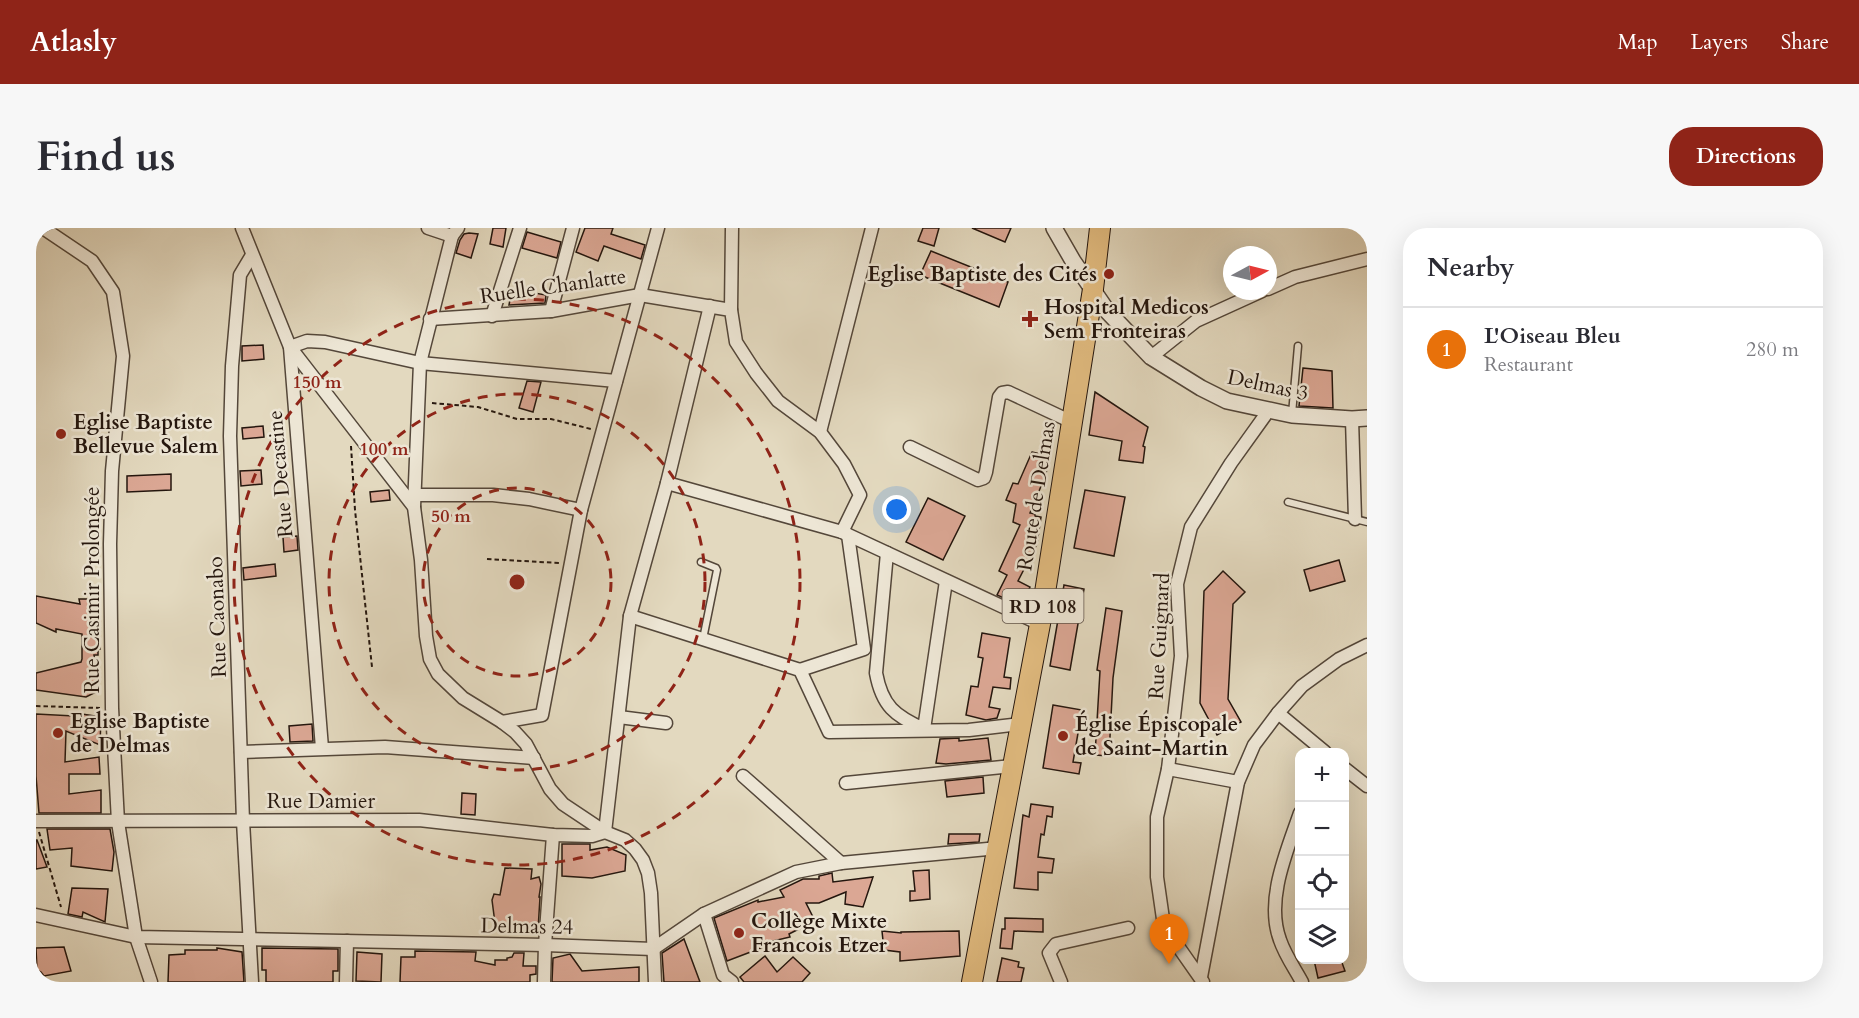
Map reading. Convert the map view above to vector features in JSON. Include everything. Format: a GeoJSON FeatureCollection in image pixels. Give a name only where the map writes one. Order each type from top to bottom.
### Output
{"type":"FeatureCollection","features":[{"type":"Feature","properties":{"kind":"main road","name":"Route de Delmas"},"geometry":{"type":"LineString","coordinates":[[972,982],[1040,624],[1093,289],[1100,228]]}},
{"type":"Feature","properties":{"kind":"street","name":"Rue Casimir Prolongée"},"geometry":{"type":"LineString","coordinates":[[43,228],[92,261],[113,292],[123,356],[112,471],[110,544],[112,708],[118,822],[136,937],[151,982]]}},
{"type":"Feature","properties":{"kind":"street"},"geometry":{"type":"LineString","coordinates":[[242,228],[290,347],[348,423],[415,501]]}},
{"type":"Feature","properties":{"kind":"street"},"geometry":{"type":"LineString","coordinates":[[428,228],[455,232],[420,363],[417,404],[415,501],[426,636],[430,659],[438,674],[449,687],[502,722],[526,744],[550,789],[563,804],[605,832],[625,840],[643,860],[651,893],[655,982]]}},
{"type":"Feature","properties":{"kind":"street"},"geometry":{"type":"LineString","coordinates":[[492,316],[520,228]]}},
{"type":"Feature","properties":{"kind":"street"},"geometry":{"type":"LineString","coordinates":[[552,311],[573,228]]}},
{"type":"Feature","properties":{"kind":"street"},"geometry":{"type":"LineString","coordinates":[[502,722],[542,715],[581,510],[658,228]]}},
{"type":"Feature","properties":{"kind":"street"},"geometry":{"type":"LineString","coordinates":[[630,616],[800,670],[864,649],[845,533],[860,495],[844,464],[820,432],[778,401],[736,342],[731,310],[732,228]]}},
{"type":"Feature","properties":{"kind":"street"},"geometry":{"type":"LineString","coordinates":[[820,432],[872,228]]}},
{"type":"Feature","properties":{"kind":"street","name":"Delmas 3"},"geometry":{"type":"LineString","coordinates":[[1054,228],[1073,261],[1108,312],[1151,357],[1227,401],[1292,415],[1360,418]]}},
{"type":"Feature","properties":{"kind":"street","name":"Rue Caonabo"},"geometry":{"type":"LineString","coordinates":[[252,255],[240,275],[231,389],[230,436],[243,821],[252,982]]}},
{"type":"Feature","properties":{"kind":"street"},"geometry":{"type":"LineString","coordinates":[[1277,285],[1295,278],[1367,259]]}},
{"type":"Feature","properties":{"kind":"street","name":"Ruelle Chanlatte"},"geometry":{"type":"LineString","coordinates":[[430,319],[552,311],[640,295],[731,310]]}},
{"type":"Feature","properties":{"kind":"street"},"geometry":{"type":"LineString","coordinates":[[1151,357],[1196,321],[1242,300]]}},
{"type":"Feature","properties":{"kind":"street"},"geometry":{"type":"LineString","coordinates":[[605,832],[630,616],[667,483],[710,306]]}},
{"type":"Feature","properties":{"kind":"street"},"geometry":{"type":"LineString","coordinates":[[290,347],[307,341],[325,342],[420,363],[616,381]]}},
{"type":"Feature","properties":{"kind":"street","name":"Rue Decastine"},"geometry":{"type":"LineString","coordinates":[[290,347],[322,748]]}},
{"type":"Feature","properties":{"kind":"street"},"geometry":{"type":"LineString","coordinates":[[910,447],[978,480],[984,478],[986,472],[999,397],[1002,393],[1008,392],[1072,422]]}},
{"type":"Feature","properties":{"kind":"street","name":"Rue Guignard"},"geometry":{"type":"LineString","coordinates":[[1202,979],[1167,932],[1156,877],[1157,817],[1168,769],[1181,656],[1177,584],[1191,527],[1231,463],[1269,410]]}},
{"type":"Feature","properties":{"kind":"street"},"geometry":{"type":"LineString","coordinates":[[1360,418],[1361,520]]}},
{"type":"Feature","properties":{"kind":"street"},"geometry":{"type":"LineString","coordinates":[[667,483],[845,533],[1040,624]]}},
{"type":"Feature","properties":{"kind":"street"},"geometry":{"type":"LineString","coordinates":[[415,501],[493,495],[529,499],[581,510]]}},
{"type":"Feature","properties":{"kind":"street"},"geometry":{"type":"LineString","coordinates":[[887,553],[876,673],[879,692],[894,712],[906,721],[924,729]]}},
{"type":"Feature","properties":{"kind":"street"},"geometry":{"type":"LineString","coordinates":[[924,729],[946,581]]}},
{"type":"Feature","properties":{"kind":"street"},"geometry":{"type":"LineString","coordinates":[[1202,979],[1238,782],[1254,745],[1302,686],[1339,659],[1367,645]]}},
{"type":"Feature","properties":{"kind":"street"},"geometry":{"type":"LineString","coordinates":[[800,670],[829,732],[969,730],[1020,724]]}},
{"type":"Feature","properties":{"kind":"street"},"geometry":{"type":"LineString","coordinates":[[1278,713],[1317,748]]}},
{"type":"Feature","properties":{"kind":"street"},"geometry":{"type":"LineString","coordinates":[[619,717],[666,723]]}},
{"type":"Feature","properties":{"kind":"street"},"geometry":{"type":"LineString","coordinates":[[241,752],[385,747],[534,758]]}},
{"type":"Feature","properties":{"kind":"street"},"geometry":{"type":"LineString","coordinates":[[846,783],[1012,766]]}},
{"type":"Feature","properties":{"kind":"street"},"geometry":{"type":"LineString","coordinates":[[1168,769],[1238,782]]}},
{"type":"Feature","properties":{"kind":"street"},"geometry":{"type":"LineString","coordinates":[[1349,772],[1367,786]]}},
{"type":"Feature","properties":{"kind":"street"},"geometry":{"type":"LineString","coordinates":[[743,776],[841,863]]}},
{"type":"Feature","properties":{"kind":"street","name":"Rue Damier"},"geometry":{"type":"LineString","coordinates":[[37,821],[419,820],[553,835],[592,836],[605,832]]}},
{"type":"Feature","properties":{"kind":"street"},"geometry":{"type":"LineString","coordinates":[[1295,825],[1279,873],[1276,900],[1279,940],[1302,982]]}},
{"type":"Feature","properties":{"kind":"street"},"geometry":{"type":"LineString","coordinates":[[544,982],[553,835]]}},
{"type":"Feature","properties":{"kind":"street"},"geometry":{"type":"LineString","coordinates":[[653,949],[704,914],[796,872],[841,863],[998,849]]}},
{"type":"Feature","properties":{"kind":"street"},"geometry":{"type":"LineString","coordinates":[[704,914],[723,975],[732,982]]}},
{"type":"Feature","properties":{"kind":"street","name":"Delmas 24"},"geometry":{"type":"LineString","coordinates":[[36,915],[136,937],[653,949]]}},
{"type":"Feature","properties":{"kind":"street"},"geometry":{"type":"LineString","coordinates":[[1061,982],[1049,953],[1056,944],[1128,928]]}},
{"type":"Feature","properties":{"kind":"street"},"geometry":{"type":"LineString","coordinates":[[346,982],[347,941]]}},
{"type":"Feature","properties":{"kind":"lane"},"geometry":{"type":"LineString","coordinates":[[1292,415],[1298,346]]}},
{"type":"Feature","properties":{"kind":"lane"},"geometry":{"type":"LineString","coordinates":[[1288,502],[1361,520]]}},
{"type":"Feature","properties":{"kind":"lane"},"geometry":{"type":"LineString","coordinates":[[701,562],[717,570],[702,639]]}},
{"type":"Feature","properties":{"kind":"path"},"geometry":{"type":"LineString","coordinates":[[417,404],[438,403],[478,407],[517,419],[551,419],[602,432]]}},
{"type":"Feature","properties":{"kind":"path"},"geometry":{"type":"LineString","coordinates":[[348,423],[372,667]]}},
{"type":"Feature","properties":{"kind":"path"},"geometry":{"type":"LineString","coordinates":[[487,559],[570,564]]}},
{"type":"Feature","properties":{"kind":"path"},"geometry":{"type":"LineString","coordinates":[[36,706],[112,708]]}},
{"type":"Feature","properties":{"kind":"path"},"geometry":{"type":"LineString","coordinates":[[37,821],[64,920]]}},
{"type":"Feature","properties":{"kind":"building"},"geometry":{"type":"Polygon","coordinates":[[[493,228],[506,228],[503,247],[490,244],[493,228]]]}},
{"type":"Feature","properties":{"kind":"building"},"geometry":{"type":"Polygon","coordinates":[[[585,228],[613,228],[611,234],[645,245],[641,259],[604,246],[598,261],[576,252],[585,228]]]}},
{"type":"Feature","properties":{"kind":"building"},"geometry":{"type":"Polygon","coordinates":[[[923,228],[939,228],[934,246],[918,241],[923,228]]]}},
{"type":"Feature","properties":{"kind":"building"},"geometry":{"type":"Polygon","coordinates":[[[972,228],[1011,228],[1005,242],[972,228]]]}},
{"type":"Feature","properties":{"kind":"building"},"geometry":{"type":"Polygon","coordinates":[[[527,232],[561,242],[557,258],[522,248],[527,232]]]}},
{"type":"Feature","properties":{"kind":"building"},"geometry":{"type":"Polygon","coordinates":[[[464,234],[478,234],[471,258],[456,253],[460,240],[464,234]]]}},
{"type":"Feature","properties":{"kind":"building"},"geometry":{"type":"Polygon","coordinates":[[[931,251],[1008,282],[999,307],[920,275],[931,251]]]}},
{"type":"Feature","properties":{"kind":"building"},"geometry":{"type":"Polygon","coordinates":[[[512,289],[546,295],[545,303],[509,305],[512,289]]]}},
{"type":"Feature","properties":{"kind":"building"},"geometry":{"type":"Polygon","coordinates":[[[263,345],[264,359],[242,361],[242,346],[263,345]]]}},
{"type":"Feature","properties":{"kind":"building"},"geometry":{"type":"Polygon","coordinates":[[[1303,368],[1332,371],[1333,408],[1299,406],[1303,368]]]}},
{"type":"Feature","properties":{"kind":"building"},"geometry":{"type":"Polygon","coordinates":[[[527,381],[541,382],[533,412],[519,408],[527,381]]]}},
{"type":"Feature","properties":{"kind":"building"},"geometry":{"type":"Polygon","coordinates":[[[1095,392],[1148,427],[1143,446],[1145,447],[1143,463],[1119,460],[1122,441],[1089,435],[1095,392]]]}},
{"type":"Feature","properties":{"kind":"building"},"geometry":{"type":"Polygon","coordinates":[[[263,426],[264,437],[243,439],[242,428],[263,426]]]}},
{"type":"Feature","properties":{"kind":"building"},"geometry":{"type":"Polygon","coordinates":[[[1032,452],[1049,456],[1046,474],[1030,513],[1041,517],[1037,544],[1018,581],[1030,587],[1019,605],[997,595],[1007,575],[999,571],[1020,525],[1013,522],[1016,504],[1006,500],[1013,483],[1018,484],[1032,452]]]}},
{"type":"Feature","properties":{"kind":"building"},"geometry":{"type":"Polygon","coordinates":[[[261,470],[262,484],[241,486],[240,471],[261,470]]]}},
{"type":"Feature","properties":{"kind":"building"},"geometry":{"type":"Polygon","coordinates":[[[171,474],[171,490],[127,492],[127,476],[171,474]]]}},
{"type":"Feature","properties":{"kind":"building"},"geometry":{"type":"Polygon","coordinates":[[[389,490],[390,500],[371,502],[370,492],[389,490]]]}},
{"type":"Feature","properties":{"kind":"building"},"geometry":{"type":"Polygon","coordinates":[[[1085,490],[1125,497],[1114,556],[1074,548],[1085,490]]]}},
{"type":"Feature","properties":{"kind":"building"},"geometry":{"type":"Polygon","coordinates":[[[928,498],[965,516],[943,560],[906,542],[928,498]]]}},
{"type":"Feature","properties":{"kind":"building"},"geometry":{"type":"Polygon","coordinates":[[[297,536],[298,550],[284,552],[283,537],[297,536]]]}},
{"type":"Feature","properties":{"kind":"building"},"geometry":{"type":"Polygon","coordinates":[[[1339,560],[1345,581],[1310,591],[1304,570],[1339,560]]]}},
{"type":"Feature","properties":{"kind":"building"},"geometry":{"type":"Polygon","coordinates":[[[275,564],[276,576],[244,580],[243,568],[275,564]]]}},
{"type":"Feature","properties":{"kind":"building"},"geometry":{"type":"Polygon","coordinates":[[[1223,571],[1245,592],[1233,604],[1228,699],[1241,722],[1217,735],[1200,703],[1204,591],[1223,571]]]}},
{"type":"Feature","properties":{"kind":"building"},"geometry":{"type":"Polygon","coordinates":[[[1064,585],[1084,589],[1070,670],[1050,666],[1064,585]]]}},
{"type":"Feature","properties":{"kind":"building"},"geometry":{"type":"Polygon","coordinates":[[[36,596],[80,604],[79,599],[100,599],[91,635],[98,635],[100,649],[98,649],[98,655],[94,655],[98,691],[86,697],[36,690],[36,673],[81,662],[82,634],[56,629],[56,632],[36,623],[36,596]]]}},
{"type":"Feature","properties":{"kind":"building"},"geometry":{"type":"Polygon","coordinates":[[[1106,608],[1122,611],[1113,678],[1109,756],[1095,755],[1100,671],[1097,670],[1106,608]]]}},
{"type":"Feature","properties":{"kind":"building"},"geometry":{"type":"Polygon","coordinates":[[[982,633],[1010,638],[1004,677],[1011,678],[1010,689],[993,687],[989,707],[1000,709],[997,718],[986,720],[966,715],[971,686],[978,687],[983,658],[978,657],[982,633]]]}},
{"type":"Feature","properties":{"kind":"building","name":"Église Épiscopale de Saint-Martin"},"geometry":{"type":"Polygon","coordinates":[[[1053,705],[1082,710],[1073,762],[1081,763],[1079,774],[1043,768],[1053,705]]]}},
{"type":"Feature","properties":{"kind":"building"},"geometry":{"type":"Polygon","coordinates":[[[75,713],[101,717],[100,745],[66,731],[65,762],[99,757],[100,774],[69,774],[69,794],[101,790],[101,813],[39,813],[36,776],[36,714],[74,716],[75,713]]]}},
{"type":"Feature","properties":{"kind":"building"},"geometry":{"type":"Polygon","coordinates":[[[312,724],[313,741],[290,742],[289,726],[312,724]]]}},
{"type":"Feature","properties":{"kind":"building"},"geometry":{"type":"Polygon","coordinates":[[[959,738],[959,741],[988,738],[991,760],[936,763],[940,739],[959,738]]]}},
{"type":"Feature","properties":{"kind":"building"},"geometry":{"type":"Polygon","coordinates":[[[983,777],[984,793],[947,797],[945,781],[983,777]]]}},
{"type":"Feature","properties":{"kind":"building"},"geometry":{"type":"Polygon","coordinates":[[[462,793],[476,794],[475,815],[461,814],[462,793]]]}},
{"type":"Feature","properties":{"kind":"building"},"geometry":{"type":"Polygon","coordinates":[[[1031,804],[1053,807],[1052,817],[1047,816],[1044,835],[1041,834],[1038,857],[1054,859],[1052,873],[1038,872],[1038,890],[1014,888],[1023,815],[1029,817],[1031,804]]]}},
{"type":"Feature","properties":{"kind":"building"},"geometry":{"type":"Polygon","coordinates":[[[47,829],[110,829],[114,852],[112,871],[71,866],[72,848],[50,850],[47,829]]]}},
{"type":"Feature","properties":{"kind":"building"},"geometry":{"type":"Polygon","coordinates":[[[949,834],[980,834],[979,842],[948,844],[949,834]]]}},
{"type":"Feature","properties":{"kind":"building"},"geometry":{"type":"Polygon","coordinates":[[[37,840],[47,867],[36,869],[37,840]]]}},
{"type":"Feature","properties":{"kind":"building"},"geometry":{"type":"Polygon","coordinates":[[[562,844],[590,844],[590,850],[607,847],[626,855],[625,871],[592,878],[562,876],[562,844]]]}},
{"type":"Feature","properties":{"kind":"building"},"geometry":{"type":"Polygon","coordinates":[[[505,868],[532,869],[531,879],[539,877],[541,884],[538,930],[527,931],[523,927],[513,930],[495,923],[492,900],[494,894],[500,895],[505,868]]]}},
{"type":"Feature","properties":{"kind":"building"},"geometry":{"type":"Polygon","coordinates":[[[929,870],[930,899],[910,901],[910,891],[915,891],[913,871],[929,870]]]}},
{"type":"Feature","properties":{"kind":"building"},"geometry":{"type":"Polygon","coordinates":[[[832,873],[833,882],[873,877],[863,907],[845,904],[846,892],[819,903],[806,903],[815,921],[789,934],[790,937],[773,941],[774,943],[727,961],[714,918],[758,900],[758,902],[784,897],[780,890],[803,879],[819,879],[819,876],[832,873]]]}},
{"type":"Feature","properties":{"kind":"building"},"geometry":{"type":"Polygon","coordinates":[[[72,888],[108,889],[105,922],[83,912],[82,917],[68,914],[72,888]]]}},
{"type":"Feature","properties":{"kind":"building"},"geometry":{"type":"Polygon","coordinates":[[[1005,918],[1043,919],[1043,932],[1014,931],[1012,949],[1000,948],[1002,929],[1005,929],[1005,918]]]}},
{"type":"Feature","properties":{"kind":"building"},"geometry":{"type":"Polygon","coordinates":[[[882,931],[901,933],[959,931],[960,956],[900,961],[900,952],[884,950],[882,931]]]}},
{"type":"Feature","properties":{"kind":"building"},"geometry":{"type":"Polygon","coordinates":[[[684,939],[700,982],[664,982],[662,953],[684,939]]]}},
{"type":"Feature","properties":{"kind":"building"},"geometry":{"type":"Polygon","coordinates":[[[64,947],[71,971],[44,976],[37,970],[36,948],[64,947]]]}},
{"type":"Feature","properties":{"kind":"building"},"geometry":{"type":"Polygon","coordinates":[[[217,948],[242,952],[244,982],[168,982],[169,955],[185,954],[185,950],[217,950],[217,948]]]}},
{"type":"Feature","properties":{"kind":"building"},"geometry":{"type":"Polygon","coordinates":[[[262,948],[338,949],[338,971],[333,971],[333,982],[266,982],[266,970],[262,970],[262,948]]]}},
{"type":"Feature","properties":{"kind":"building"},"geometry":{"type":"Polygon","coordinates":[[[415,951],[476,952],[475,961],[495,965],[495,960],[507,960],[514,953],[524,953],[523,966],[536,966],[536,974],[530,975],[530,982],[400,982],[401,957],[415,957],[415,951]]]}},
{"type":"Feature","properties":{"kind":"building"},"geometry":{"type":"Polygon","coordinates":[[[357,952],[382,954],[381,982],[356,981],[357,952]]]}},
{"type":"Feature","properties":{"kind":"building"},"geometry":{"type":"Polygon","coordinates":[[[570,954],[582,971],[639,967],[639,982],[552,982],[553,958],[570,954]]]}},
{"type":"Feature","properties":{"kind":"building"},"geometry":{"type":"Polygon","coordinates":[[[765,956],[777,972],[793,957],[810,973],[802,982],[744,982],[740,977],[765,956]]]}},
{"type":"Feature","properties":{"kind":"building"},"geometry":{"type":"Polygon","coordinates":[[[1002,958],[1019,962],[1018,967],[1024,968],[1021,982],[997,982],[1002,958]]]}},
{"type":"Feature","properties":{"kind":"building"},"geometry":{"type":"Polygon","coordinates":[[[1315,964],[1342,964],[1345,971],[1318,978],[1315,964]]]}},
{"type":"Feature","properties":{"kind":"place","name":"Eglise Baptiste des Cités"},"geometry":{"type":"Point","coordinates":[1109,274]}},
{"type":"Feature","properties":{"kind":"place","name":"Hospital Medicos Sem Fronteiras"},"geometry":{"type":"Point","coordinates":[1030,319]}},
{"type":"Feature","properties":{"kind":"place","name":"Eglise Baptiste Bellevue Salem"},"geometry":{"type":"Point","coordinates":[61,434]}},
{"type":"Feature","properties":{"kind":"place","name":"Eglise Baptiste de Delmas"},"geometry":{"type":"Point","coordinates":[58,733]}},
{"type":"Feature","properties":{"kind":"place","name":"Église Épiscopale de Saint-Martin"},"geometry":{"type":"Point","coordinates":[1063,736]}},
{"type":"Feature","properties":{"kind":"place","name":"Collège Mixte Francois Etzer"},"geometry":{"type":"Point","coordinates":[739,933]}},
{"type":"Feature","properties":{"kind":"place","name":"L'Oiseau Bleu"},"geometry":{"type":"Point","coordinates":[1169,964]}}]}
